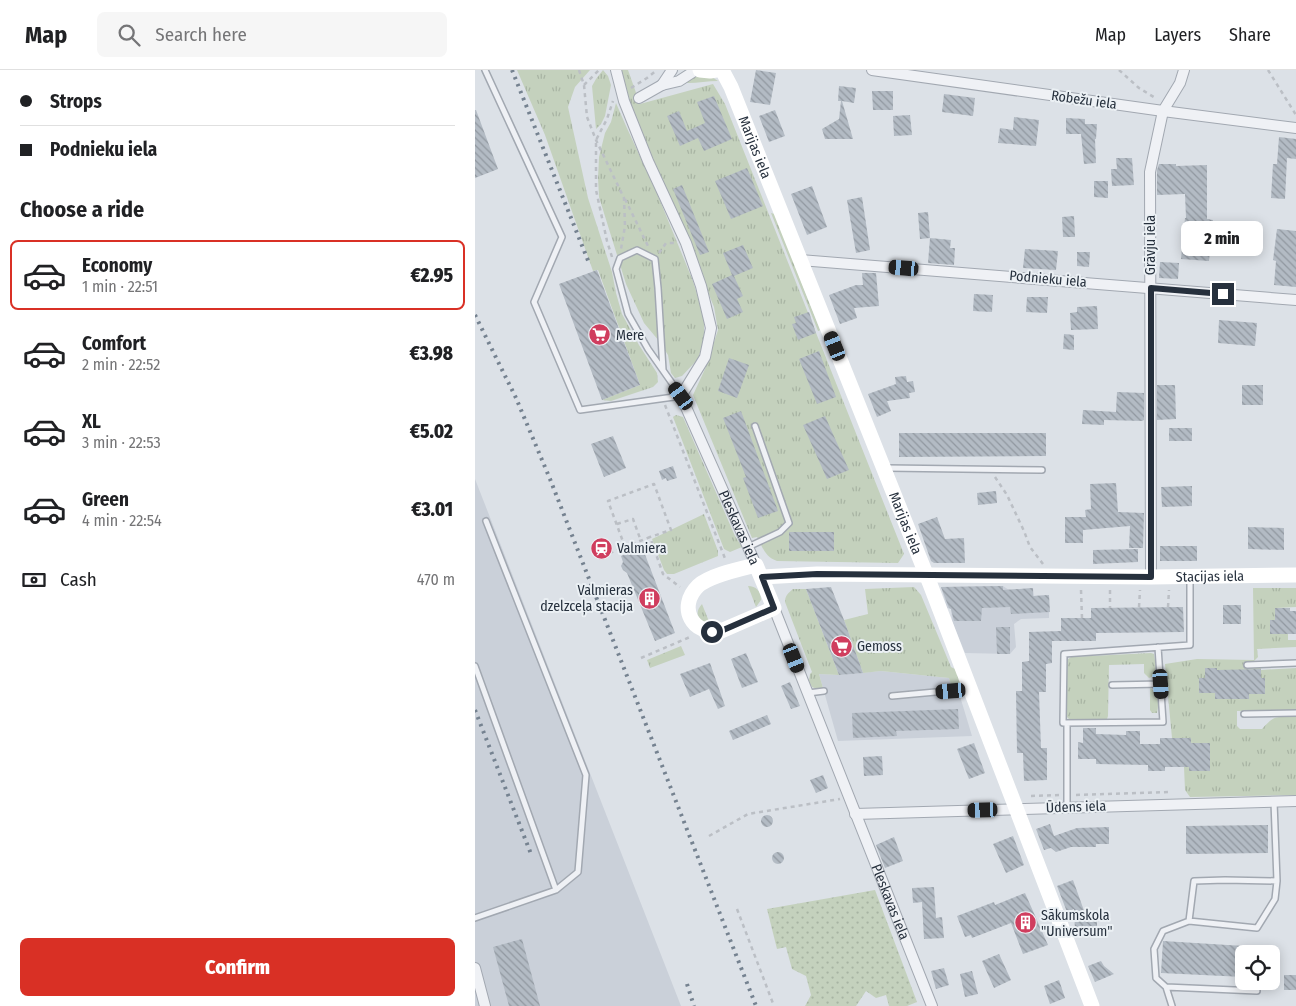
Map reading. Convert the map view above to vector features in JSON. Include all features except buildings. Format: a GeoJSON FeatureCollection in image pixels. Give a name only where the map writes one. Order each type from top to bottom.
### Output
{"type":"FeatureCollection","features":[{"type":"Feature","properties":{"kind":"street"},"geometry":{"type":"LineString","coordinates":[[616,70],[624,101],[641,144],[686,243],[701,286],[711,328],[705,357],[681,396]]}},
{"type":"Feature","properties":{"kind":"street"},"geometry":{"type":"LineString","coordinates":[[662,85],[672,70]]}},
{"type":"Feature","properties":{"kind":"street"},"geometry":{"type":"LineString","coordinates":[[639,98],[662,85],[679,81],[696,70]]}},
{"type":"Feature","properties":{"kind":"street"},"geometry":{"type":"LineString","coordinates":[[700,70],[716,70]]}},
{"type":"Feature","properties":{"kind":"street","name":"Marijas iela"},"geometry":{"type":"LineString","coordinates":[[722,70],[731,87],[884,468],[1092,1006]]}},
{"type":"Feature","properties":{"kind":"street","name":"Robežu iela"},"geometry":{"type":"LineString","coordinates":[[872,70],[1165,108],[1296,128]]}},
{"type":"Feature","properties":{"kind":"street","name":"Grāvju iela"},"geometry":{"type":"LineString","coordinates":[[1146,580],[1151,288],[1150,172],[1165,108],[1180,83],[1184,70]]}},
{"type":"Feature","properties":{"kind":"street","name":"Podnieku iela"},"geometry":{"type":"LineString","coordinates":[[801,260],[1296,300]]}},
{"type":"Feature","properties":{"kind":"street","name":"Pleskavas iela"},"geometry":{"type":"LineString","coordinates":[[681,396],[759,571],[932,1006]]}},
{"type":"Feature","properties":{"kind":"street","name":"Stacijas iela"},"geometry":{"type":"LineString","coordinates":[[692,595],[697,587],[705,581],[729,572],[759,571],[817,574],[1146,580],[1190,576],[1296,575]]}},
{"type":"Feature","properties":{"kind":"street"},"geometry":{"type":"LineString","coordinates":[[692,595],[689,614],[698,627],[705,631],[721,631],[774,608]]}},
{"type":"Feature","properties":{"kind":"street","name":"Ūdens iela"},"geometry":{"type":"LineString","coordinates":[[855,814],[1296,801]]}},
{"type":"Feature","properties":{"kind":"street"},"geometry":{"type":"LineString","coordinates":[[476,974],[485,1006]]}},
{"type":"Feature","properties":{"kind":"lane"},"geometry":{"type":"LineString","coordinates":[[485,70],[562,237],[534,302],[579,410],[681,396],[648,349],[629,314],[617,269],[620,258],[637,250],[655,259],[663,370]]}},
{"type":"Feature","properties":{"kind":"lane"},"geometry":{"type":"LineString","coordinates":[[748,546],[780,532],[789,523],[755,426]]}},
{"type":"Feature","properties":{"kind":"lane"},"geometry":{"type":"LineString","coordinates":[[884,468],[1042,470]]}},
{"type":"Feature","properties":{"kind":"lane"},"geometry":{"type":"LineString","coordinates":[[475,918],[557,890],[577,872],[586,775],[486,521]]}},
{"type":"Feature","properties":{"kind":"lane"},"geometry":{"type":"LineString","coordinates":[[1158,647],[1163,722],[1063,723],[1064,654],[1158,647],[1190,645],[1190,576]]}},
{"type":"Feature","properties":{"kind":"lane"},"geometry":{"type":"LineString","coordinates":[[1247,665],[1296,663]]}},
{"type":"Feature","properties":{"kind":"lane"},"geometry":{"type":"LineString","coordinates":[[475,666],[557,890]]}},
{"type":"Feature","properties":{"kind":"lane"},"geometry":{"type":"LineString","coordinates":[[1112,685],[1161,684]]}},
{"type":"Feature","properties":{"kind":"lane"},"geometry":{"type":"LineString","coordinates":[[892,696],[971,689]]}},
{"type":"Feature","properties":{"kind":"lane"},"geometry":{"type":"LineString","coordinates":[[808,692],[824,692]]}},
{"type":"Feature","properties":{"kind":"lane"},"geometry":{"type":"LineString","coordinates":[[1244,714],[1296,714]]}},
{"type":"Feature","properties":{"kind":"lane"},"geometry":{"type":"LineString","coordinates":[[1067,724],[1067,807]]}},
{"type":"Feature","properties":{"kind":"lane"},"geometry":{"type":"LineString","coordinates":[[1172,1006],[1166,987],[1156,978],[1154,949],[1163,931],[1189,921],[1257,928],[1275,898],[1277,881],[1274,801]]}},
{"type":"Feature","properties":{"kind":"lane"},"geometry":{"type":"LineString","coordinates":[[1189,921],[1194,881],[1277,881]]}},
{"type":"Feature","properties":{"kind":"lane"},"geometry":{"type":"LineString","coordinates":[[1166,987],[1257,992]]}},
{"type":"Feature","properties":{"kind":"path"},"geometry":{"type":"LineString","coordinates":[[579,70],[584,85],[587,117],[596,140],[655,259],[666,244],[686,243]]}},
{"type":"Feature","properties":{"kind":"path"},"geometry":{"type":"LineString","coordinates":[[584,85],[599,70]]}},
{"type":"Feature","properties":{"kind":"path"},"geometry":{"type":"LineString","coordinates":[[641,82],[657,70]]}},
{"type":"Feature","properties":{"kind":"path"},"geometry":{"type":"LineString","coordinates":[[1119,70],[1165,108]]}},
{"type":"Feature","properties":{"kind":"path"},"geometry":{"type":"LineString","coordinates":[[1269,70],[1296,115]]}},
{"type":"Feature","properties":{"kind":"path"},"geometry":{"type":"LineString","coordinates":[[617,269],[607,242],[596,190],[596,140],[607,119],[619,82]]}},
{"type":"Feature","properties":{"kind":"path"},"geometry":{"type":"LineString","coordinates":[[620,258],[625,226],[624,198]]}},
{"type":"Feature","properties":{"kind":"path"},"geometry":{"type":"LineString","coordinates":[[663,398],[729,572]]}},
{"type":"Feature","properties":{"kind":"path"},"geometry":{"type":"LineString","coordinates":[[992,469],[994,476],[1007,495],[1030,547],[1044,565]]}},
{"type":"Feature","properties":{"kind":"path"},"geometry":{"type":"LineString","coordinates":[[602,556],[671,530],[654,484],[608,500],[625,547]]}},
{"type":"Feature","properties":{"kind":"path"},"geometry":{"type":"LineString","coordinates":[[617,524],[633,518],[641,541]]}},
{"type":"Feature","properties":{"kind":"path"},"geometry":{"type":"LineString","coordinates":[[650,538],[663,574],[692,595]]}},
{"type":"Feature","properties":{"kind":"path"},"geometry":{"type":"LineString","coordinates":[[1139,607],[1146,580]]}},
{"type":"Feature","properties":{"kind":"path"},"geometry":{"type":"LineString","coordinates":[[1109,583],[1110,608]]}},
{"type":"Feature","properties":{"kind":"path"},"geometry":{"type":"LineString","coordinates":[[1168,607],[1169,583]]}},
{"type":"Feature","properties":{"kind":"path"},"geometry":{"type":"LineString","coordinates":[[1081,584],[1082,618]]}},
{"type":"Feature","properties":{"kind":"path"},"geometry":{"type":"LineString","coordinates":[[641,658],[705,631]]}},
{"type":"Feature","properties":{"kind":"path"},"geometry":{"type":"LineString","coordinates":[[709,836],[748,814],[849,797]]}},
{"type":"Feature","properties":{"kind":"path"},"geometry":{"type":"LineString","coordinates":[[737,909],[774,1006]]}},
{"type":"Feature","properties":{"kind":"shaded area"},"geometry":{"type":"Polygon","coordinates":[[[475,479],[681,1006],[475,1006],[475,479]]]}},
{"type":"Feature","properties":{"kind":"shaded area"},"geometry":{"type":"Polygon","coordinates":[[[1003,586],[1009,590],[1033,588],[1034,596],[1049,595],[1049,618],[1021,619],[1014,624],[1016,647],[1010,654],[965,653],[952,621],[951,609],[947,608],[941,587],[1003,586]]]}},
{"type":"Feature","properties":{"kind":"shaded area"},"geometry":{"type":"Polygon","coordinates":[[[881,671],[949,678],[953,690],[959,693],[972,736],[838,741],[819,674],[839,675],[881,671]]]}},
{"type":"Feature","properties":{"kind":"green space"},"geometry":{"type":"Polygon","coordinates":[[[517,70],[590,70],[575,87],[568,107],[588,198],[612,272],[622,314],[657,373],[658,382],[653,387],[611,401],[602,400],[640,385],[598,270],[593,271],[545,135],[517,70]]]}},
{"type":"Feature","properties":{"kind":"green space"},"geometry":{"type":"Polygon","coordinates":[[[603,70],[608,76],[611,85],[605,116],[596,129],[592,86],[603,70]]]}},
{"type":"Feature","properties":{"kind":"green space"},"geometry":{"type":"Polygon","coordinates":[[[622,70],[628,70],[640,104],[713,84],[725,104],[904,554],[898,563],[777,561],[767,555],[757,537],[752,538],[693,395],[705,369],[718,330],[714,307],[669,196],[630,109],[619,77],[622,70]]]}},
{"type":"Feature","properties":{"kind":"green space"},"geometry":{"type":"Polygon","coordinates":[[[697,75],[712,77],[718,81],[685,82],[697,75]]]}},
{"type":"Feature","properties":{"kind":"green space"},"geometry":{"type":"Polygon","coordinates":[[[616,103],[656,191],[693,281],[704,318],[704,339],[698,359],[682,376],[675,378],[671,373],[668,355],[644,323],[626,284],[599,197],[599,157],[616,103]]]}},
{"type":"Feature","properties":{"kind":"green space"},"geometry":{"type":"Polygon","coordinates":[[[771,213],[775,214],[819,331],[818,331],[771,213]]]}},
{"type":"Feature","properties":{"kind":"green space"},"geometry":{"type":"Polygon","coordinates":[[[676,415],[683,417],[735,536],[742,547],[730,552],[724,549],[673,417],[676,415]]]}},
{"type":"Feature","properties":{"kind":"green space"},"geometry":{"type":"Polygon","coordinates":[[[704,514],[718,551],[718,556],[674,574],[667,574],[652,539],[704,514]]]}},
{"type":"Feature","properties":{"kind":"green space"},"geometry":{"type":"Polygon","coordinates":[[[748,586],[756,588],[760,594],[761,600],[756,607],[748,586]]]}},
{"type":"Feature","properties":{"kind":"green space"},"geometry":{"type":"Polygon","coordinates":[[[914,587],[921,595],[951,667],[959,671],[962,683],[957,687],[952,688],[949,678],[881,671],[863,673],[844,620],[868,614],[865,589],[914,587]]]}},
{"type":"Feature","properties":{"kind":"green space"},"geometry":{"type":"Polygon","coordinates":[[[1253,588],[1296,588],[1296,607],[1276,608],[1275,620],[1270,620],[1270,634],[1288,634],[1288,640],[1296,640],[1296,647],[1257,649],[1258,657],[1254,661],[1255,666],[1261,666],[1261,670],[1296,668],[1296,710],[1237,711],[1237,726],[1240,729],[1262,729],[1277,717],[1296,717],[1296,795],[1190,797],[1185,790],[1184,767],[1189,767],[1189,771],[1210,771],[1210,744],[1191,743],[1191,738],[1172,738],[1165,664],[1197,659],[1254,660],[1253,588]]]}},
{"type":"Feature","properties":{"kind":"green space"},"geometry":{"type":"Polygon","coordinates":[[[793,589],[806,589],[839,675],[819,674],[823,688],[817,689],[812,687],[809,681],[812,672],[785,602],[787,595],[793,589]]]}},
{"type":"Feature","properties":{"kind":"green space"},"geometry":{"type":"Polygon","coordinates":[[[702,604],[710,624],[698,617],[698,611],[702,604]]]}},
{"type":"Feature","properties":{"kind":"green space"},"geometry":{"type":"Polygon","coordinates":[[[681,646],[685,655],[650,668],[647,660],[681,646]]]}},
{"type":"Feature","properties":{"kind":"green space"},"geometry":{"type":"Polygon","coordinates":[[[1154,654],[1156,668],[1154,674],[1149,678],[1144,673],[1144,664],[1109,665],[1107,719],[1069,719],[1066,716],[1067,660],[1071,657],[1154,654]]]}},
{"type":"Feature","properties":{"kind":"green space"},"geometry":{"type":"Polygon","coordinates":[[[1150,688],[1158,699],[1157,713],[1152,713],[1150,710],[1150,688]]]}},
{"type":"Feature","properties":{"kind":"green space"},"geometry":{"type":"Polygon","coordinates":[[[875,890],[917,1002],[907,1006],[889,1006],[886,995],[876,998],[866,991],[856,1006],[805,1006],[811,995],[806,976],[792,969],[786,947],[777,949],[767,909],[875,890]]]}},
{"type":"Feature","properties":{"kind":"railway"},"geometry":{"type":"LineString","coordinates":[[512,70],[589,263]]}},
{"type":"Feature","properties":{"kind":"railway"},"geometry":{"type":"LineString","coordinates":[[475,315],[516,398],[550,479],[756,1006]]}},
{"type":"Feature","properties":{"kind":"railway"},"geometry":{"type":"LineString","coordinates":[[475,710],[531,854]]}},
{"type":"Feature","properties":{"kind":"railway"},"geometry":{"type":"LineString","coordinates":[[687,984],[694,1006]]}},
{"type":"Feature","properties":{"kind":"place","name":"Mere"},"geometry":{"type":"Point","coordinates":[600,335]}},
{"type":"Feature","properties":{"kind":"place","name":"Valmiera"},"geometry":{"type":"Point","coordinates":[601,548]}},
{"type":"Feature","properties":{"kind":"place","name":"Valmieras dzelzceļa stacija"},"geometry":{"type":"Point","coordinates":[649,598]}},
{"type":"Feature","properties":{"kind":"place","name":"Gemoss"},"geometry":{"type":"Point","coordinates":[841,646]}},
{"type":"Feature","properties":{"kind":"place","name":"Sākumskola \"Universum\""},"geometry":{"type":"Point","coordinates":[1025,923]}},
{"type":"Feature","properties":{"kind":"route"},"geometry":{"type":"LineString","coordinates":[[712,632],[721,631],[774,608],[762,577],[817,574],[1151,577],[1151,288],[1223,294]]}}]}
